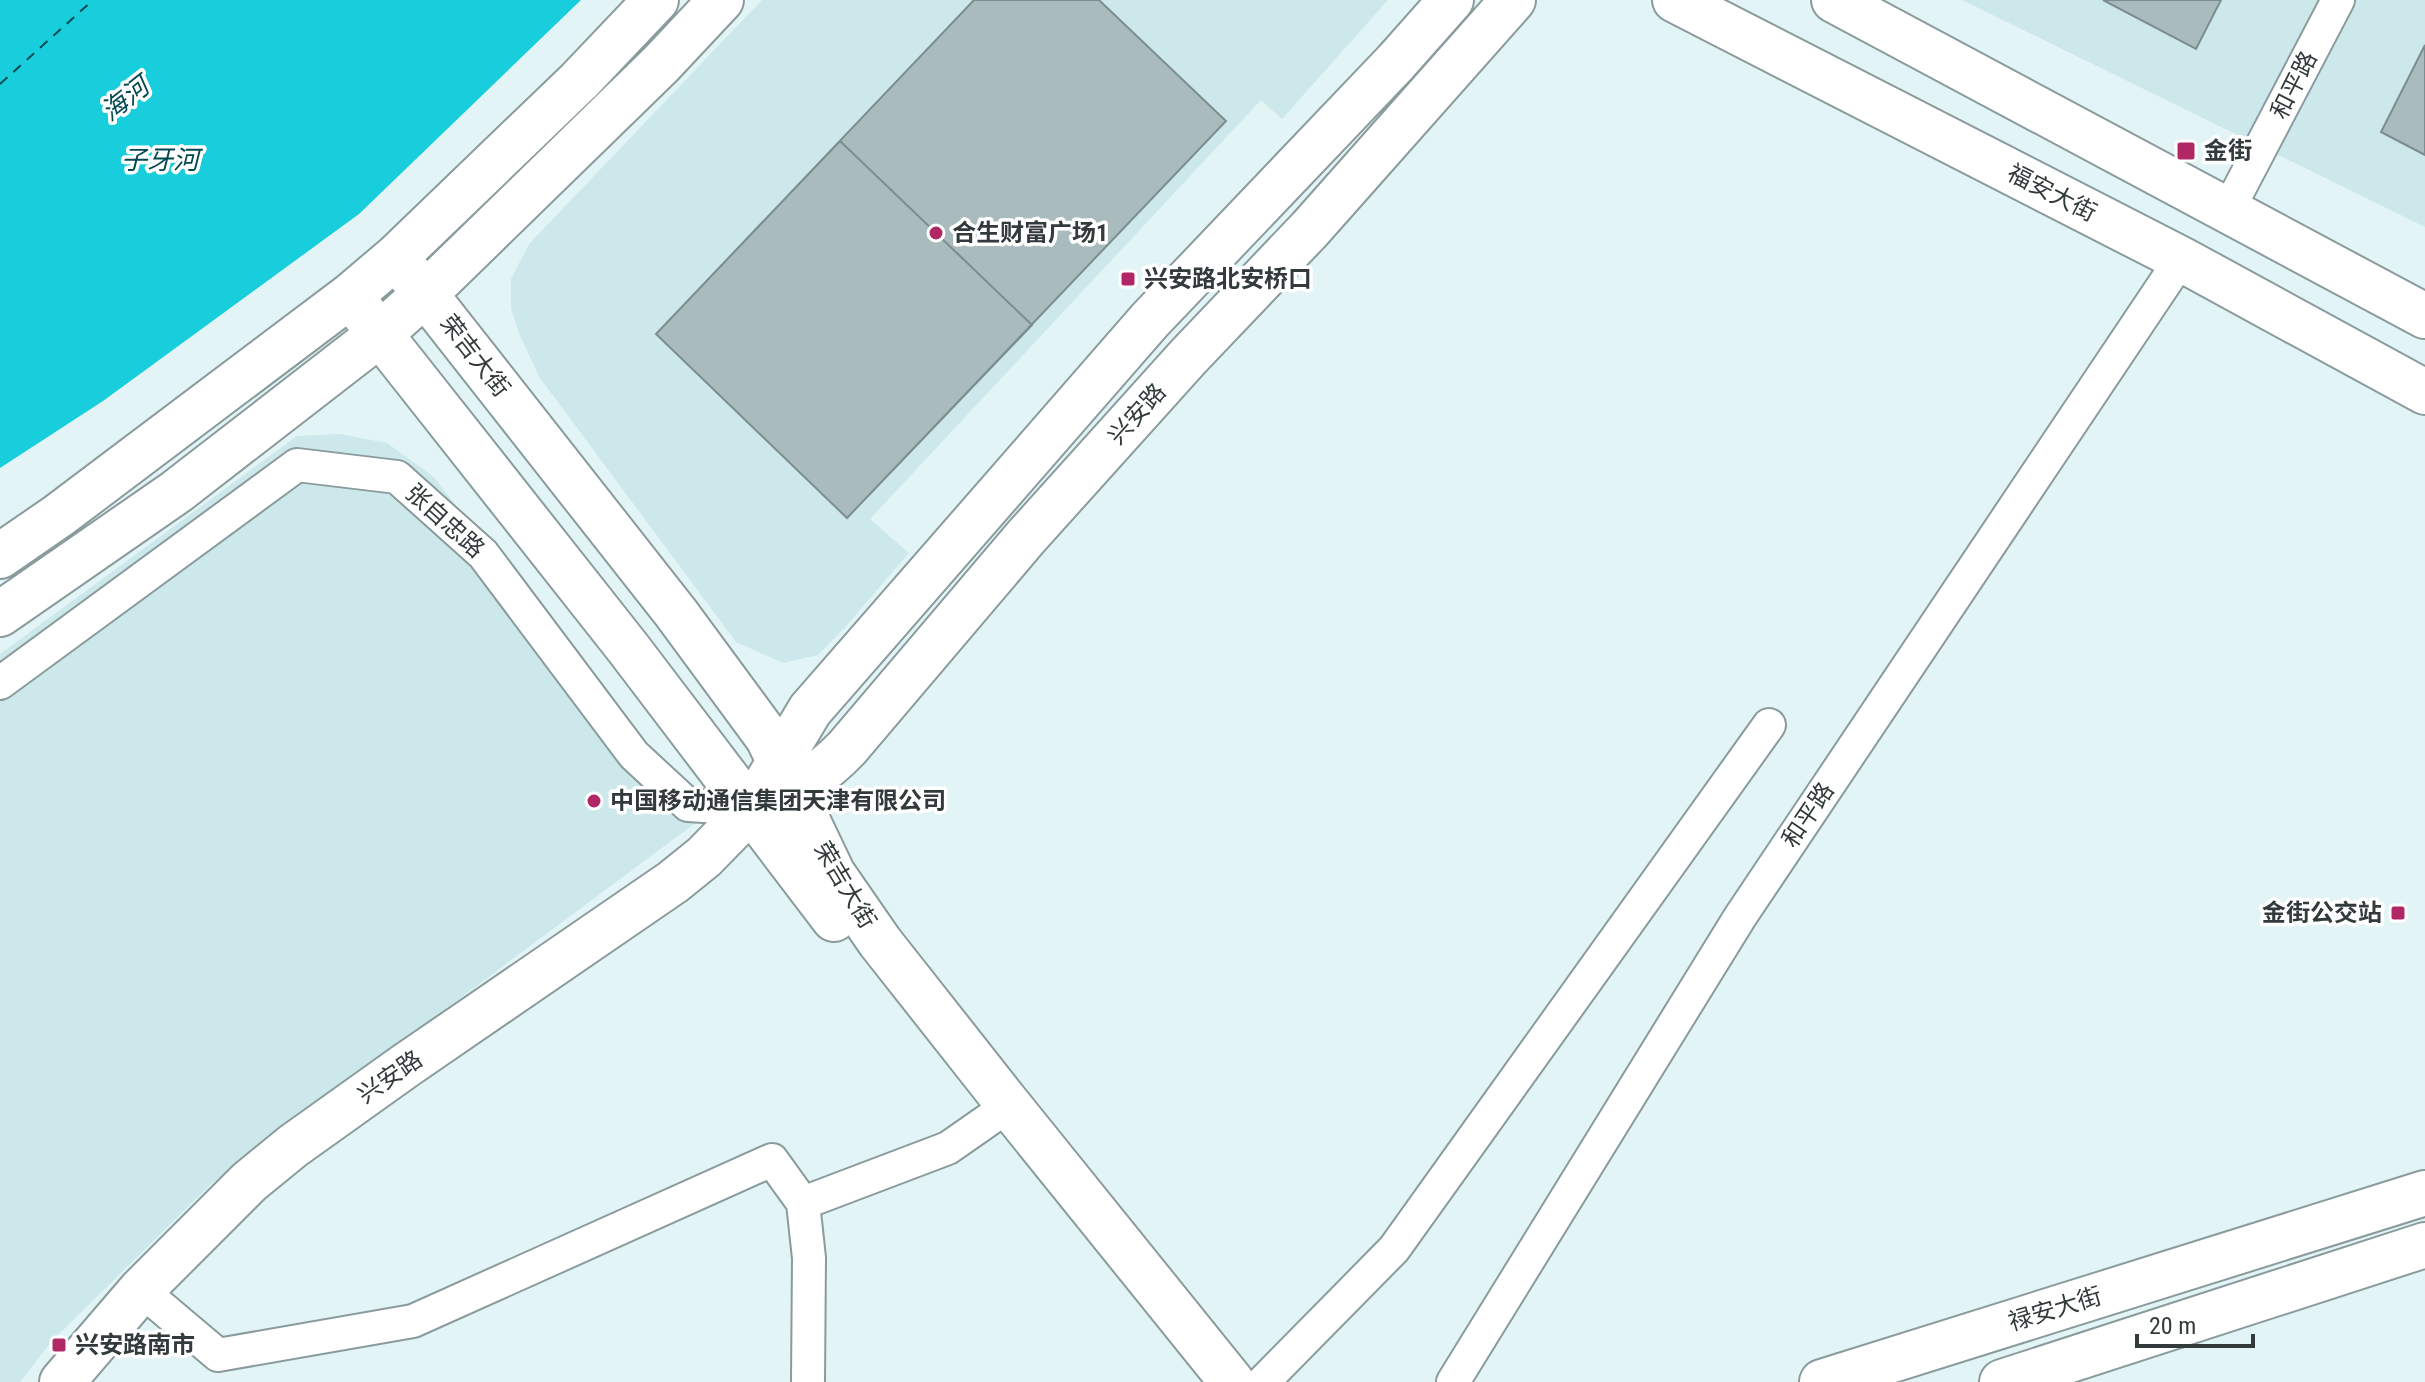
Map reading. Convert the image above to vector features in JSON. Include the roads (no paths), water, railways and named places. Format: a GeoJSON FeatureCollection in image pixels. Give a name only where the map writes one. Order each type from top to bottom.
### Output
{"type":"FeatureCollection","features":[{"type":"Feature","properties":{"kind":"street"},"geometry":{"type":"LineString","coordinates":[[0,556],[58,516],[350,296],[396,257],[579,81],[656,0]]}},
{"type":"Feature","properties":{"kind":"street"},"geometry":{"type":"LineString","coordinates":[[0,614],[176,492],[380,334],[661,64],[721,0]]}},
{"type":"Feature","properties":{"kind":"street"},"geometry":{"type":"LineString","coordinates":[[786,776],[810,710],[1150,320],[1396,62],[1451,0]]}},
{"type":"Feature","properties":{"kind":"street","name":"兴安路"},"geometry":{"type":"LineString","coordinates":[[62,1382],[141,1290],[214,1215],[293,1146],[673,882],[704,857],[786,776],[827,770],[1026,537],[1188,357],[1310,229],[1513,0]]}},
{"type":"Feature","properties":{"kind":"street","name":"福安大街"},"geometry":{"type":"LineString","coordinates":[[1675,0],[2181,259],[2425,392]]}},
{"type":"Feature","properties":{"kind":"street"},"geometry":{"type":"LineString","coordinates":[[1834,0],[2425,316]]}},
{"type":"Feature","properties":{"kind":"street","name":"和平路"},"geometry":{"type":"LineString","coordinates":[[2227,212],[2338,0]]}},
{"type":"Feature","properties":{"kind":"street","name":"荣吉大街"},"geometry":{"type":"LineString","coordinates":[[396,257],[676,613],[768,738],[833,874],[880,942],[1232,1382]]}},
{"type":"Feature","properties":{"kind":"street","name":"和平路"},"geometry":{"type":"LineString","coordinates":[[1453,1382],[1740,917],[2181,259]]}},
{"type":"Feature","properties":{"kind":"street","name":"荣吉大街"},"geometry":{"type":"LineString","coordinates":[[350,296],[619,635],[991,1118],[1201,1382]]}},
{"type":"Feature","properties":{"kind":"street","name":"张自忠路"},"geometry":{"type":"LineString","coordinates":[[0,683],[297,465],[397,477],[483,554],[634,755],[688,805],[751,809]]}},
{"type":"Feature","properties":{"kind":"street"},"geometry":{"type":"LineString","coordinates":[[1263,1382],[1394,1249],[1769,725]]}},
{"type":"Feature","properties":{"kind":"street"},"geometry":{"type":"LineString","coordinates":[[803,1203],[948,1148],[991,1118]]}},
{"type":"Feature","properties":{"kind":"street"},"geometry":{"type":"LineString","coordinates":[[141,1290],[218,1355],[413,1321],[772,1160],[803,1203],[809,1258],[808,1382]]}},
{"type":"Feature","properties":{"kind":"street","name":"禄安大街"},"geometry":{"type":"LineString","coordinates":[[1822,1382],[2425,1193]]}},
{"type":"Feature","properties":{"kind":"street"},"geometry":{"type":"LineString","coordinates":[[2002,1382],[2425,1245]]}},
{"type":"Feature","properties":{"kind":"water","name":"子牙河"},"geometry":{"type":"Polygon","coordinates":[[[0,0],[581,0],[359,214],[103,401],[0,468],[0,0]]]}},
{"type":"Feature","properties":{"kind":"place","name":"金街"},"geometry":{"type":"Point","coordinates":[2186,151]}},
{"type":"Feature","properties":{"kind":"place","name":"合生财富广场1"},"geometry":{"type":"Point","coordinates":[936,233]}},
{"type":"Feature","properties":{"kind":"place","name":"兴安路北安桥口"},"geometry":{"type":"Point","coordinates":[1128,279]}},
{"type":"Feature","properties":{"kind":"place","name":"中国移动通信集团天津有限公司"},"geometry":{"type":"Point","coordinates":[594,801]}},
{"type":"Feature","properties":{"kind":"place","name":"金街公交站"},"geometry":{"type":"Point","coordinates":[2398,913]}},
{"type":"Feature","properties":{"kind":"place","name":"兴安路南市"},"geometry":{"type":"Point","coordinates":[59,1345]}},
{"type":"Feature","properties":{"kind":"water label","name":"海河"},"geometry":{"type":"Point","coordinates":[125,99]}}]}
